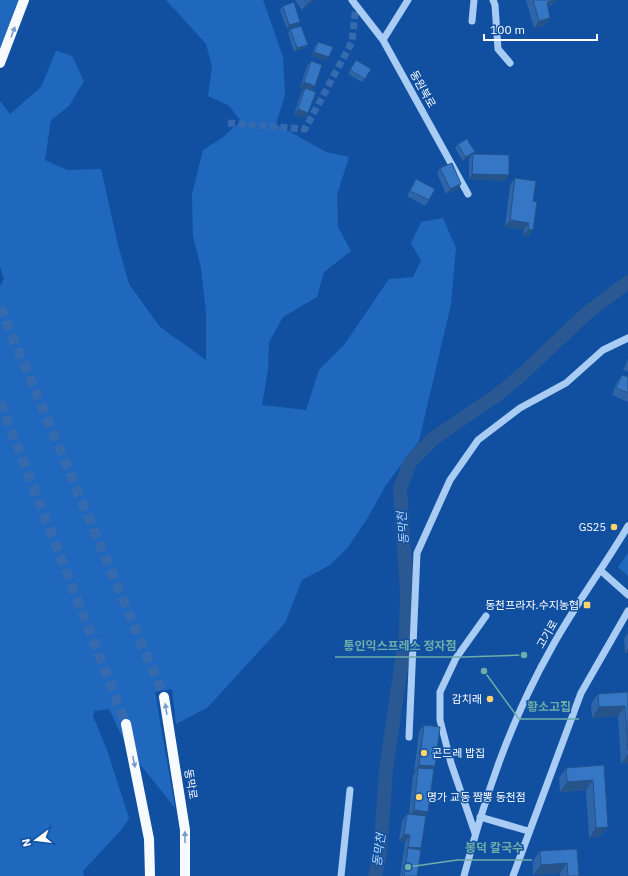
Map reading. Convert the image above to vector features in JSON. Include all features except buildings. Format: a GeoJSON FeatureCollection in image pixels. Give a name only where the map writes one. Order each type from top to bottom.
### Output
{"type":"FeatureCollection","features":[{"type":"Feature","properties":{"kind":"main road"},"geometry":{"type":"LineString","coordinates":[[0,63],[24,0]]}},
{"type":"Feature","properties":{"kind":"main road","name":"동막로"},"geometry":{"type":"LineString","coordinates":[[164,697],[184,814],[185,876]]}},
{"type":"Feature","properties":{"kind":"main road"},"geometry":{"type":"LineString","coordinates":[[126,724],[149,839],[150,876]]}},
{"type":"Feature","properties":{"kind":"street","name":"동원북로"},"geometry":{"type":"LineString","coordinates":[[352,0],[383,40],[468,194]]}},
{"type":"Feature","properties":{"kind":"street"},"geometry":{"type":"LineString","coordinates":[[383,40],[408,0]]}},
{"type":"Feature","properties":{"kind":"street"},"geometry":{"type":"LineString","coordinates":[[472,21],[474,0]]}},
{"type":"Feature","properties":{"kind":"street"},"geometry":{"type":"LineString","coordinates":[[493,0],[495,5],[498,49],[510,63]]}},
{"type":"Feature","properties":{"kind":"street"},"geometry":{"type":"LineString","coordinates":[[409,737],[417,553],[450,480],[478,440],[520,408],[566,383],[603,350],[628,338]]}},
{"type":"Feature","properties":{"kind":"street","name":"고기로"},"geometry":{"type":"LineString","coordinates":[[464,876],[475,833],[499,760],[525,701],[551,648],[628,526]]}},
{"type":"Feature","properties":{"kind":"street"},"geometry":{"type":"LineString","coordinates":[[600,570],[628,595]]}},
{"type":"Feature","properties":{"kind":"street"},"geometry":{"type":"LineString","coordinates":[[513,876],[528,832],[581,694],[628,611]]}},
{"type":"Feature","properties":{"kind":"street"},"geometry":{"type":"LineString","coordinates":[[475,833],[449,756],[440,720],[440,692],[456,658],[486,616]]}},
{"type":"Feature","properties":{"kind":"street"},"geometry":{"type":"LineString","coordinates":[[341,876],[350,790]]}},
{"type":"Feature","properties":{"kind":"street"},"geometry":{"type":"LineString","coordinates":[[480,817],[528,832]]}},
{"type":"Feature","properties":{"kind":"shaded area"},"geometry":{"type":"Polygon","coordinates":[[[1,0],[18,0],[0,51],[0,2],[1,0]]]}},
{"type":"Feature","properties":{"kind":"shaded area"},"geometry":{"type":"Polygon","coordinates":[[[166,0],[263,0],[283,57],[285,95],[276,124],[326,152],[349,157],[337,195],[338,227],[351,251],[324,272],[317,297],[283,317],[269,342],[268,369],[262,405],[306,410],[319,370],[344,345],[389,279],[413,277],[421,261],[411,243],[421,222],[443,218],[456,248],[451,304],[419,441],[386,485],[367,519],[348,547],[330,565],[302,580],[285,623],[207,708],[176,724],[172,689],[155,692],[175,808],[128,749],[109,709],[94,711],[93,716],[107,750],[129,818],[122,829],[83,871],[84,876],[0,876],[0,286],[4,279],[0,267],[0,101],[10,114],[41,87],[56,51],[72,56],[84,81],[69,106],[51,120],[45,160],[67,170],[101,169],[118,245],[129,284],[160,327],[206,360],[206,313],[201,268],[193,236],[192,194],[203,150],[222,138],[241,121],[228,105],[208,96],[212,67],[206,44],[166,0]]]}},
{"type":"Feature","properties":{"kind":"shaded area"},"geometry":{"type":"Polygon","coordinates":[[[628,553],[628,576],[618,567],[628,553]]]}},
{"type":"Feature","properties":{"kind":"waterway","name":"동막천"},"geometry":{"type":"LineString","coordinates":[[375,876],[380,854],[386,770],[406,632],[407,593],[400,488],[411,461],[434,438],[497,395],[518,378],[588,312],[628,282]]}},
{"type":"Feature","properties":{"kind":"tunnel"},"geometry":{"type":"LineString","coordinates":[[228,123],[305,129],[352,42],[356,5]]}},
{"type":"Feature","properties":{"kind":"tunnel"},"geometry":{"type":"LineString","coordinates":[[0,307],[164,697]]}},
{"type":"Feature","properties":{"kind":"tunnel"},"geometry":{"type":"LineString","coordinates":[[0,402],[126,724]]}},
{"type":"Feature","properties":{"kind":"place","name":"GS25"},"geometry":{"type":"Point","coordinates":[614,527]}},
{"type":"Feature","properties":{"kind":"place","name":"동천프라자.수지농협"},"geometry":{"type":"Point","coordinates":[587,605]}},
{"type":"Feature","properties":{"kind":"place","name":"통인익스프레스 정자점"},"geometry":{"type":"Point","coordinates":[524,655]}},
{"type":"Feature","properties":{"kind":"place","name":"황소고집"},"geometry":{"type":"Point","coordinates":[484,671]}},
{"type":"Feature","properties":{"kind":"place","name":"감치래"},"geometry":{"type":"Point","coordinates":[490,699]}},
{"type":"Feature","properties":{"kind":"place","name":"곤드레 밥집"},"geometry":{"type":"Point","coordinates":[424,753]}},
{"type":"Feature","properties":{"kind":"place","name":"명가 교동 짬뽕 동천점"},"geometry":{"type":"Point","coordinates":[419,797]}},
{"type":"Feature","properties":{"kind":"place","name":"봉덕 칼국수"},"geometry":{"type":"Point","coordinates":[408,867]}}]}
